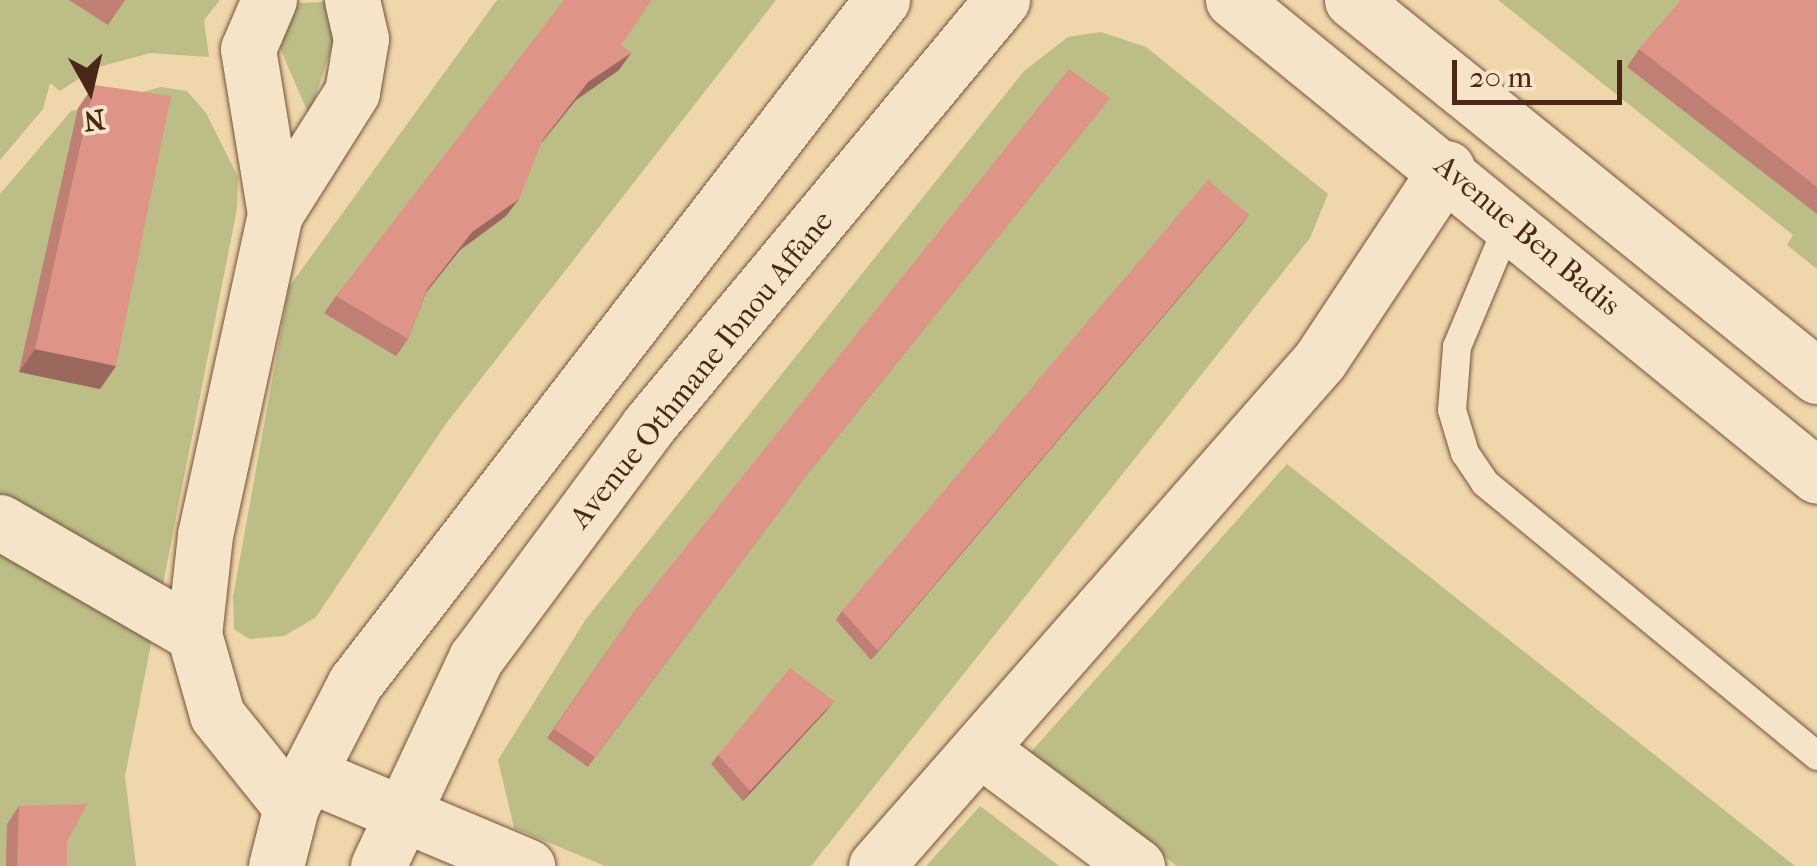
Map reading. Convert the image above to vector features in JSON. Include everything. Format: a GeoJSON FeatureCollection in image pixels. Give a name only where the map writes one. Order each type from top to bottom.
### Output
{"type":"FeatureCollection","features":[{"type":"Feature","properties":{"kind":"main road"},"geometry":{"type":"LineString","coordinates":[[269,0],[248,49],[275,214]]}},
{"type":"Feature","properties":{"kind":"main road"},"geometry":{"type":"LineString","coordinates":[[352,0],[361,39],[352,92],[275,214],[205,535],[194,634],[217,714],[300,790],[386,841],[528,866]]}},
{"type":"Feature","properties":{"kind":"main road"},"geometry":{"type":"LineString","coordinates":[[276,866],[300,790],[355,683],[523,455],[882,0]]}},
{"type":"Feature","properties":{"kind":"main road","name":"Avenue Othmane Ibnou Affane"},"geometry":{"type":"LineString","coordinates":[[386,841],[476,658],[648,426],[1002,0]]}},
{"type":"Feature","properties":{"kind":"main road","name":"Avenue Ben Badis"},"geometry":{"type":"LineString","coordinates":[[1234,0],[1447,168],[1817,476]]}},
{"type":"Feature","properties":{"kind":"main road"},"geometry":{"type":"LineString","coordinates":[[1352,0],[1817,376]]}},
{"type":"Feature","properties":{"kind":"main road"},"geometry":{"type":"LineString","coordinates":[[876,866],[984,752],[1320,360],[1447,168]]}},
{"type":"Feature","properties":{"kind":"main road"},"geometry":{"type":"LineString","coordinates":[[0,522],[194,634]]}},
{"type":"Feature","properties":{"kind":"main road"},"geometry":{"type":"LineString","coordinates":[[984,752],[1137,866]]}},
{"type":"Feature","properties":{"kind":"lane"},"geometry":{"type":"LineString","coordinates":[[1509,223],[1457,347],[1452,410],[1465,453],[1485,483],[1817,756]]}},
{"type":"Feature","properties":{"kind":"green space"},"geometry":{"type":"Polygon","coordinates":[[[0,0],[220,0],[204,20],[209,57],[150,53],[95,68],[60,91],[50,83],[43,109],[0,160],[0,0]]]}},
{"type":"Feature","properties":{"kind":"green space"},"geometry":{"type":"Polygon","coordinates":[[[497,0],[776,0],[445,425],[316,617],[284,636],[249,639],[234,629],[233,597],[289,287],[497,0]]]}},
{"type":"Feature","properties":{"kind":"green space"},"geometry":{"type":"Polygon","coordinates":[[[1498,0],[1817,0],[1817,269],[1787,245],[1793,235],[1498,0]]]}},
{"type":"Feature","properties":{"kind":"green space"},"geometry":{"type":"Polygon","coordinates":[[[327,2],[337,32],[309,115],[280,48],[298,3],[327,2]]]}},
{"type":"Feature","properties":{"kind":"green space"},"geometry":{"type":"Polygon","coordinates":[[[1101,32],[1146,47],[1328,194],[1310,238],[811,866],[605,866],[514,828],[498,760],[586,619],[1024,71],[1068,37],[1101,32]]]}},
{"type":"Feature","properties":{"kind":"green space"},"geometry":{"type":"Polygon","coordinates":[[[161,87],[187,91],[206,113],[238,177],[237,209],[125,776],[136,866],[0,866],[0,194],[71,111],[161,87]]]}},
{"type":"Feature","properties":{"kind":"green space"},"geometry":{"type":"Polygon","coordinates":[[[1287,464],[1795,866],[1177,866],[1030,753],[1287,464]]]}},
{"type":"Feature","properties":{"kind":"green space"},"geometry":{"type":"Polygon","coordinates":[[[980,806],[1059,866],[926,866],[980,806]]]}},
{"type":"Feature","properties":{"kind":"building"},"geometry":{"type":"Polygon","coordinates":[[[564,0],[652,0],[621,45],[631,53],[588,82],[543,139],[519,199],[472,232],[427,289],[408,339],[336,296],[564,0]]]}},
{"type":"Feature","properties":{"kind":"building"},"geometry":{"type":"Polygon","coordinates":[[[1681,0],[1817,0],[1817,187],[1639,49],[1681,0]]]}},
{"type":"Feature","properties":{"kind":"building"},"geometry":{"type":"Polygon","coordinates":[[[1069,69],[1110,98],[812,468],[595,757],[554,729],[637,608],[1069,69]]]}},
{"type":"Feature","properties":{"kind":"building"},"geometry":{"type":"Polygon","coordinates":[[[94,85],[171,96],[116,366],[35,349],[94,85]]]}},
{"type":"Feature","properties":{"kind":"building"},"geometry":{"type":"Polygon","coordinates":[[[1208,180],[1249,215],[878,651],[842,611],[1208,180]]]}},
{"type":"Feature","properties":{"kind":"building"},"geometry":{"type":"Polygon","coordinates":[[[790,668],[834,701],[750,791],[718,755],[790,668]]]}},
{"type":"Feature","properties":{"kind":"building"},"geometry":{"type":"Polygon","coordinates":[[[87,804],[67,842],[67,866],[17,866],[19,806],[87,804]]]}}]}
